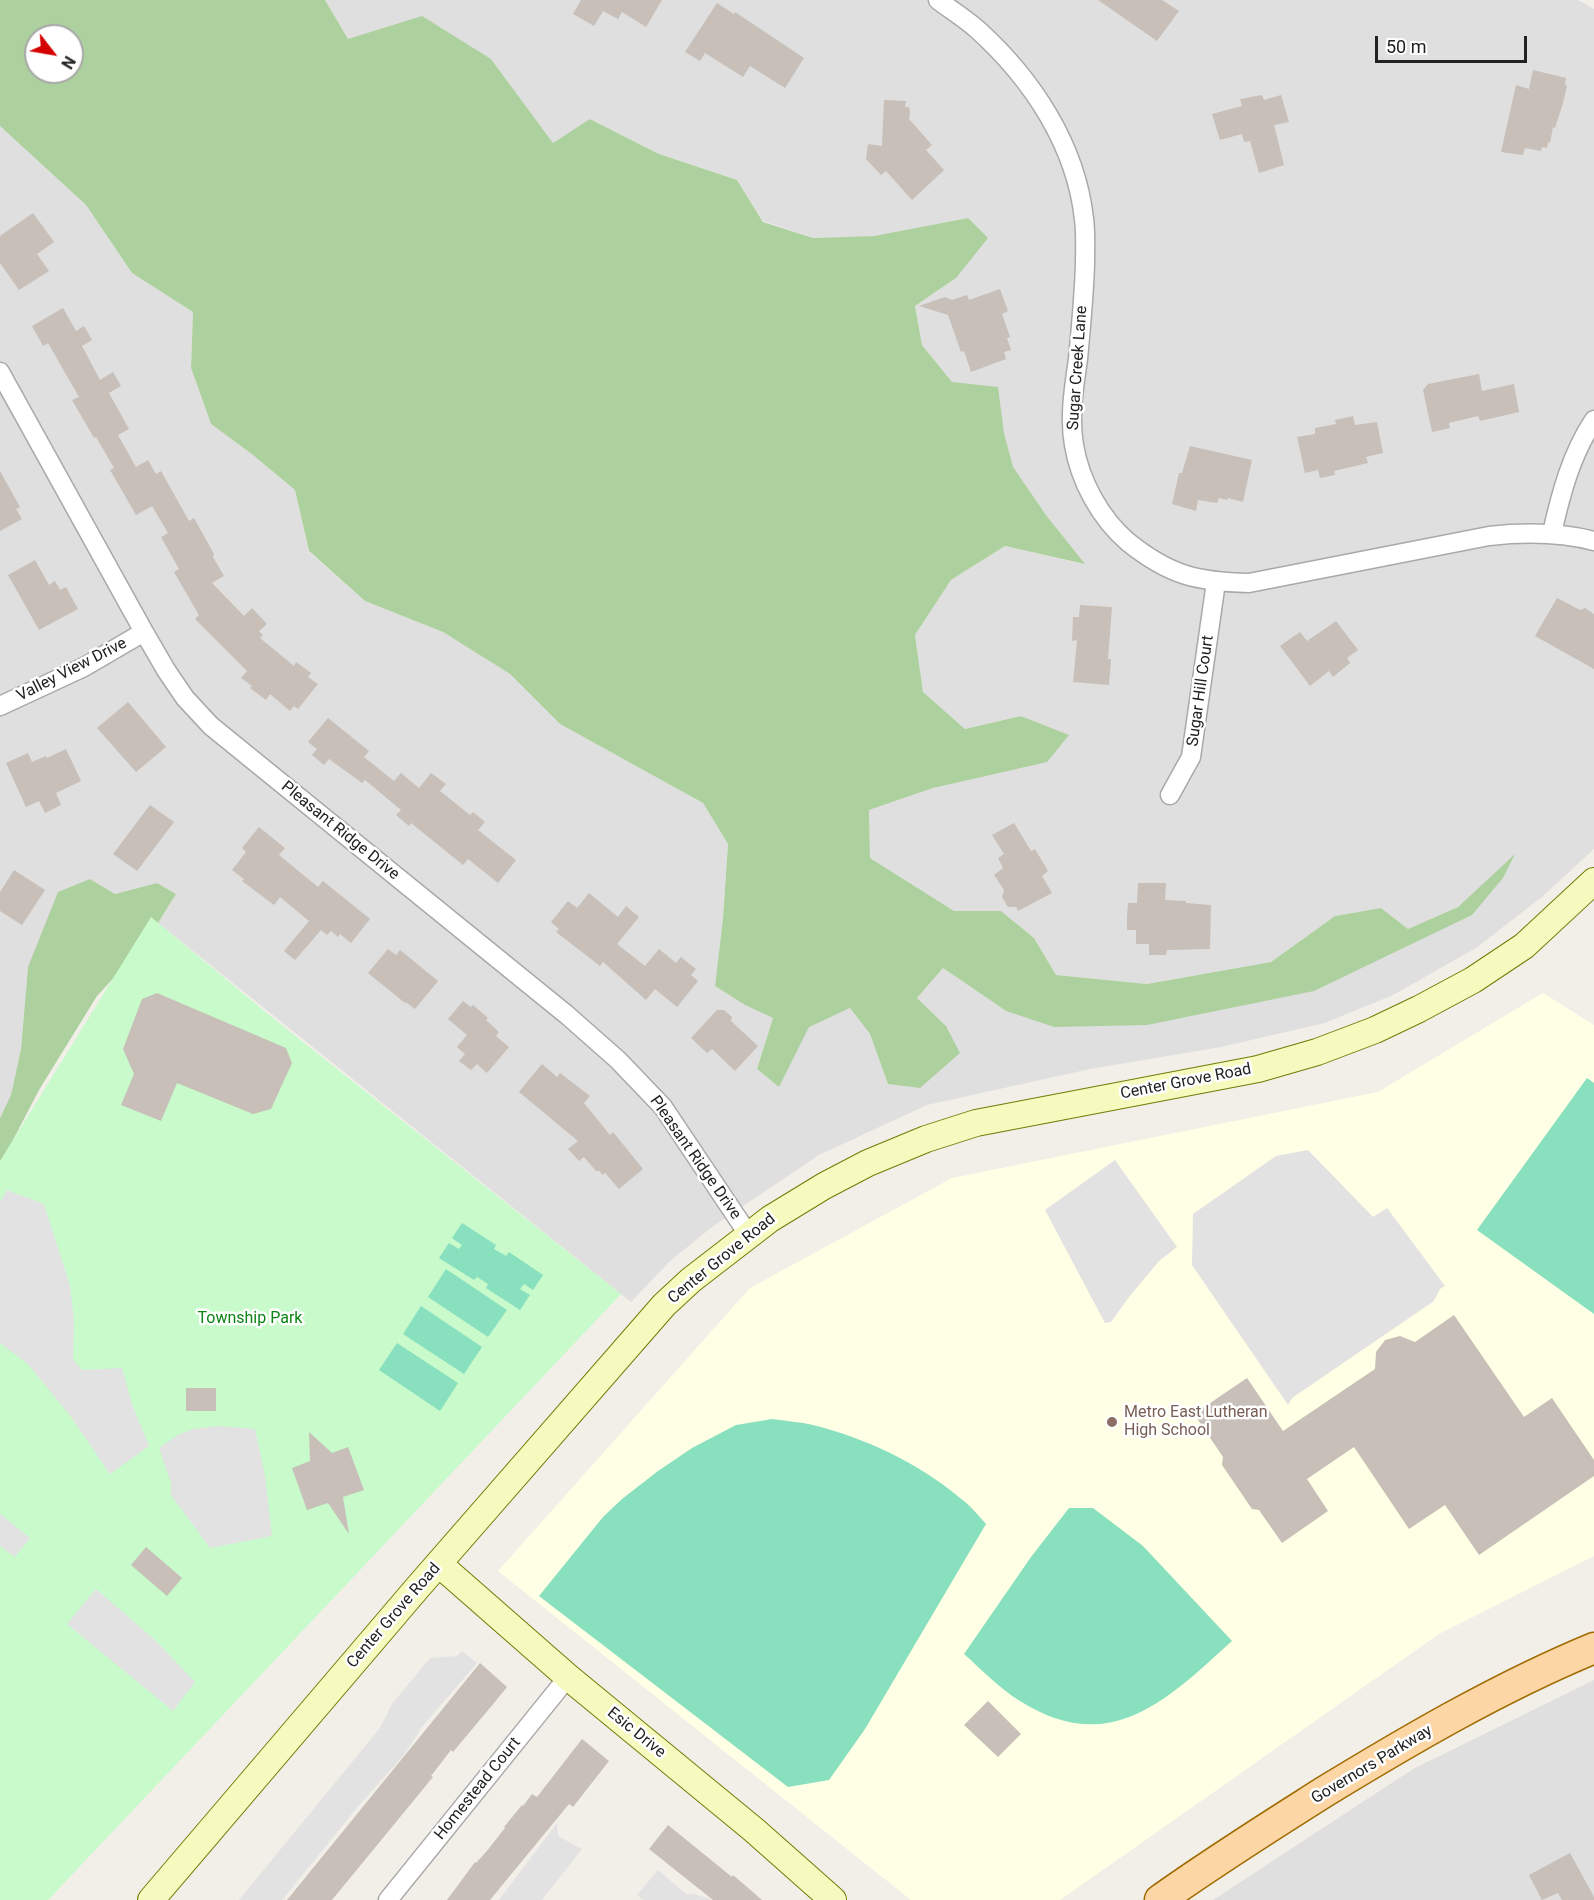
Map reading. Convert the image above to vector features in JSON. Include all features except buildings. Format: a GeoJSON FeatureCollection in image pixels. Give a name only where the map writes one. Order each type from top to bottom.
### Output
{"type":"FeatureCollection","features":[{"type":"Feature","properties":{"kind":"main road","name":"Governors Parkway"},"geometry":{"type":"LineString","coordinates":[[1160,1900],[1201,1871],[1385,1755],[1458,1714],[1562,1661],[1594,1648]]}},
{"type":"Feature","properties":{"kind":"street","name":"Sugar Creek Lane"},"geometry":{"type":"LineString","coordinates":[[938,0],[976,28],[1024,78],[1045,108],[1062,141],[1075,176],[1084,219],[1083,315],[1072,419],[1074,445],[1080,470],[1090,494],[1104,516],[1120,535],[1145,556],[1187,576],[1216,582],[1249,583],[1489,536],[1552,533],[1594,541]]}},
{"type":"Feature","properties":{"kind":"street","name":"Pleasant Ridge Drive"},"geometry":{"type":"LineString","coordinates":[[3,384],[166,670],[185,698],[211,726],[558,1008],[618,1060],[663,1107],[748,1234]]}},
{"type":"Feature","properties":{"kind":"street"},"geometry":{"type":"LineString","coordinates":[[1552,533],[1561,492],[1577,450],[1594,420]]}},
{"type":"Feature","properties":{"kind":"street","name":"Sugar Hill Court"},"geometry":{"type":"LineString","coordinates":[[1170,795],[1191,757],[1216,582]]}},
{"type":"Feature","properties":{"kind":"street","name":"Valley View Drive"},"geometry":{"type":"LineString","coordinates":[[0,706],[84,667],[144,632]]}},
{"type":"Feature","properties":{"kind":"street","name":"Center Grove Road"},"geometry":{"type":"LineString","coordinates":[[152,1900],[664,1305],[748,1234],[824,1186],[868,1163],[926,1139],[976,1123],[1258,1069],[1317,1052],[1375,1030],[1419,1010],[1473,980],[1524,946],[1594,881]]}},
{"type":"Feature","properties":{"kind":"street","name":"Esic Drive"},"geometry":{"type":"LineString","coordinates":[[439,1564],[568,1677],[754,1830],[833,1900]]}},
{"type":"Feature","properties":{"kind":"street","name":"Homestead Court"},"geometry":{"type":"LineString","coordinates":[[392,1899],[568,1677]]}},
{"type":"Feature","properties":{"kind":"shaded area"},"geometry":{"type":"Polygon","coordinates":[[[325,0],[1578,0],[1594,9],[1594,849],[1543,896],[1476,948],[1393,995],[1325,1023],[1221,1047],[1090,1069],[927,1105],[819,1155],[712,1227],[669,1262],[631,1302],[158,923],[176,894],[157,883],[115,894],[90,879],[28,967],[21,1049],[11,1095],[0,1118],[0,126],[86,205],[132,273],[193,312],[191,368],[211,424],[295,490],[309,552],[365,601],[443,632],[510,674],[560,724],[703,803],[728,844],[715,986],[745,1005],[773,1018],[757,1069],[778,1086],[809,1026],[850,1008],[870,1034],[888,1084],[946,1026],[917,998],[943,968],[1006,1011],[1054,1027],[1472,915],[1514,856],[1458,907],[1408,929],[1381,908],[1335,916],[1271,962],[1147,984],[1056,975],[1034,938],[1001,911],[954,911],[870,858],[869,810],[933,788],[1068,735],[1021,716],[965,729],[923,692],[915,635],[951,580],[1005,546],[1084,564],[1012,467],[1004,433],[952,382],[922,345],[915,306],[956,278],[968,218],[874,236],[813,238],[763,221],[737,180],[659,154],[591,119],[553,143],[491,59],[348,39],[325,0]]]}},
{"type":"Feature","properties":{"kind":"shaded area","name":"Metro East Lutheran High School"},"geometry":{"type":"Polygon","coordinates":[[[1543,993],[1594,1025],[1594,1556],[1439,1634],[1060,1900],[911,1900],[498,1571],[750,1288],[952,1178],[1378,1092],[1543,993]]]}},
{"type":"Feature","properties":{"kind":"shaded area"},"geometry":{"type":"Polygon","coordinates":[[[1308,1150],[1373,1217],[1387,1208],[1445,1286],[1440,1289],[1434,1301],[1292,1398],[1288,1405],[1192,1265],[1193,1214],[1276,1156],[1308,1150]]]}},
{"type":"Feature","properties":{"kind":"shaded area"},"geometry":{"type":"Polygon","coordinates":[[[1115,1160],[1177,1247],[1159,1261],[1111,1322],[1105,1323],[1045,1210],[1115,1160]]]}},
{"type":"Feature","properties":{"kind":"shaded area"},"geometry":{"type":"Polygon","coordinates":[[[7,1190],[44,1204],[70,1286],[74,1319],[73,1359],[82,1370],[122,1368],[132,1404],[149,1446],[110,1474],[71,1417],[28,1364],[0,1343],[0,1202],[7,1190]]]}},
{"type":"Feature","properties":{"kind":"shaded area"},"geometry":{"type":"Polygon","coordinates":[[[217,1426],[255,1429],[265,1476],[272,1536],[210,1548],[171,1495],[171,1483],[159,1448],[178,1435],[193,1429],[217,1426]]]}},
{"type":"Feature","properties":{"kind":"shaded area"},"geometry":{"type":"Polygon","coordinates":[[[0,1514],[30,1538],[15,1557],[0,1546],[0,1514]]]}},
{"type":"Feature","properties":{"kind":"shaded area"},"geometry":{"type":"Polygon","coordinates":[[[96,1589],[155,1640],[195,1682],[173,1711],[67,1624],[96,1589]]]}},
{"type":"Feature","properties":{"kind":"shaded area"},"geometry":{"type":"Polygon","coordinates":[[[462,1651],[477,1663],[421,1728],[405,1754],[360,1804],[282,1900],[239,1900],[380,1728],[392,1704],[430,1658],[457,1656],[462,1651]]]}},
{"type":"Feature","properties":{"kind":"shaded area"},"geometry":{"type":"Polygon","coordinates":[[[1594,1680],[1594,1900],[1213,1900],[1413,1769],[1594,1680]]]}},
{"type":"Feature","properties":{"kind":"shaded area"},"geometry":{"type":"Polygon","coordinates":[[[557,1823],[558,1836],[582,1849],[542,1900],[499,1900],[557,1823]]]}},
{"type":"Feature","properties":{"kind":"shaded area"},"geometry":{"type":"Polygon","coordinates":[[[658,1870],[686,1894],[694,1894],[710,1900],[643,1900],[637,1895],[658,1870]]]}},
{"type":"Feature","properties":{"kind":"green space"},"geometry":{"type":"Polygon","coordinates":[[[0,0],[325,0],[348,39],[422,16],[491,59],[553,143],[590,119],[659,154],[737,180],[763,222],[813,238],[874,236],[968,218],[988,238],[956,278],[915,306],[922,345],[952,382],[998,387],[1004,433],[1013,467],[1046,515],[1085,564],[1005,546],[951,580],[915,635],[923,692],[965,729],[1021,716],[1069,735],[1047,762],[933,788],[869,810],[870,858],[954,911],[1001,911],[1034,938],[1056,975],[1147,984],[1271,962],[1335,916],[1381,908],[1408,929],[1458,907],[1515,854],[1503,878],[1472,915],[1314,991],[1147,1025],[1054,1027],[1006,1011],[943,968],[917,998],[946,1026],[960,1053],[920,1088],[888,1084],[870,1034],[850,1008],[809,1027],[779,1087],[757,1069],[773,1018],[745,1005],[715,986],[728,844],[703,803],[560,724],[510,674],[443,632],[365,601],[309,551],[295,490],[211,424],[191,368],[193,312],[132,273],[86,205],[0,126],[0,0]]]}},
{"type":"Feature","properties":{"kind":"green space"},"geometry":{"type":"Polygon","coordinates":[[[90,879],[115,894],[157,883],[176,894],[145,944],[97,996],[39,1090],[0,1165],[0,1118],[11,1095],[21,1049],[28,967],[58,892],[90,879]]]}},
{"type":"Feature","properties":{"kind":"green space","name":"Township Park"},"geometry":{"type":"Polygon","coordinates":[[[151,917],[274,1019],[621,1294],[48,1900],[0,1900],[0,1161],[151,917]]]}},
{"type":"Feature","properties":{"kind":"green space"},"geometry":{"type":"Polygon","coordinates":[[[1587,1078],[1594,1083],[1594,1314],[1477,1230],[1587,1078]]]}},
{"type":"Feature","properties":{"kind":"green space"},"geometry":{"type":"Polygon","coordinates":[[[462,1223],[496,1245],[494,1249],[506,1256],[509,1252],[543,1275],[533,1290],[524,1284],[520,1289],[530,1295],[520,1310],[486,1288],[488,1284],[477,1277],[474,1280],[439,1258],[449,1243],[459,1249],[462,1245],[452,1238],[462,1223]]]}},
{"type":"Feature","properties":{"kind":"green space"},"geometry":{"type":"Polygon","coordinates":[[[446,1269],[507,1310],[488,1337],[428,1297],[446,1269]]]}},
{"type":"Feature","properties":{"kind":"green space"},"geometry":{"type":"Polygon","coordinates":[[[421,1306],[482,1347],[464,1374],[403,1334],[421,1306]]]}},
{"type":"Feature","properties":{"kind":"green space"},"geometry":{"type":"Polygon","coordinates":[[[397,1343],[458,1383],[440,1411],[379,1370],[397,1343]]]}},
{"type":"Feature","properties":{"kind":"green space"},"geometry":{"type":"Polygon","coordinates":[[[772,1419],[833,1430],[891,1453],[944,1485],[986,1524],[865,1729],[829,1780],[788,1787],[539,1596],[603,1517],[658,1471],[692,1448],[736,1425],[772,1419]]]}},
{"type":"Feature","properties":{"kind":"green space"},"geometry":{"type":"Polygon","coordinates":[[[1069,1508],[1093,1508],[1143,1546],[1232,1641],[1160,1701],[1135,1714],[1109,1723],[1082,1724],[1052,1717],[1013,1696],[964,1654],[1031,1557],[1069,1508]]]}},
{"type":"Feature","properties":{"kind":"place","name":"Metro East Lutheran High School"},"geometry":{"type":"Point","coordinates":[1112,1422]}}]}
